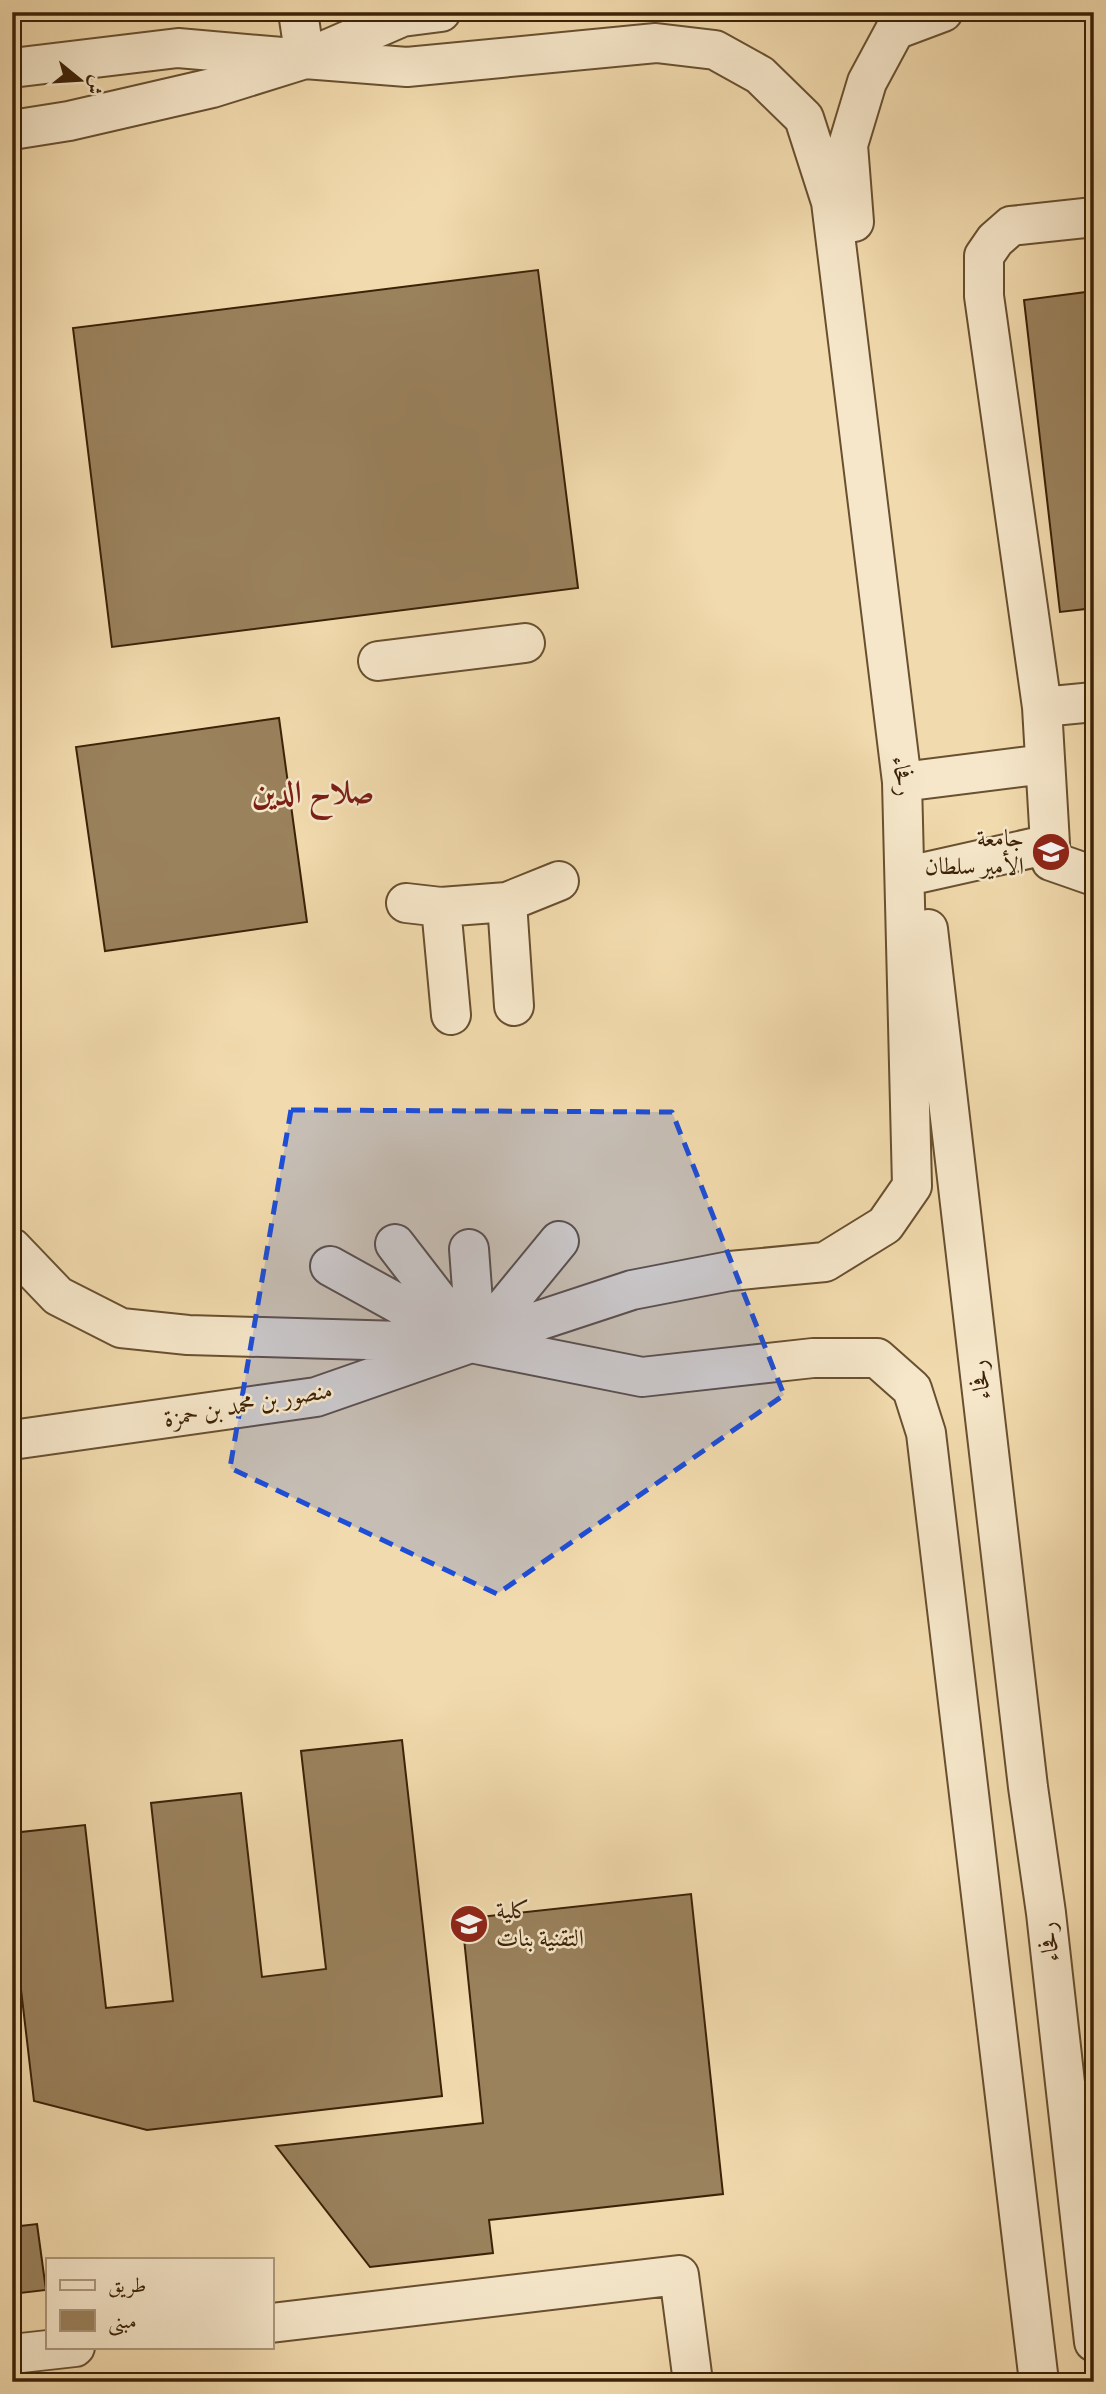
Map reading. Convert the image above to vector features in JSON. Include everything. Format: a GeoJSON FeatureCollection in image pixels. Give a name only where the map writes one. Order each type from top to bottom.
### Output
{"type":"FeatureCollection","features":[{"type":"Feature","properties":{"kind":"street"},"geometry":{"type":"LineString","coordinates":[[298,12],[305,59]]}},
{"type":"Feature","properties":{"kind":"street"},"geometry":{"type":"LineString","coordinates":[[12,130],[69,121],[212,88],[305,59],[402,18],[442,12]]}},
{"type":"Feature","properties":{"kind":"street","name":"رفحاء"},"geometry":{"type":"LineString","coordinates":[[943,12],[895,30],[867,82],[848,145],[902,782],[921,873],[1028,1787],[1046,1913],[1094,2343]]}},
{"type":"Feature","properties":{"kind":"street"},"geometry":{"type":"LineString","coordinates":[[12,68],[178,48],[407,67],[656,43],[715,50],[760,75],[804,118],[831,202],[902,782],[1045,764]]}},
{"type":"Feature","properties":{"kind":"street"},"geometry":{"type":"LineString","coordinates":[[1094,216],[1011,226],[995,240],[984,256],[984,296],[1042,707],[1051,861],[1094,876]]}},
{"type":"Feature","properties":{"kind":"street"},"geometry":{"type":"LineString","coordinates":[[378,661],[525,643]]}},
{"type":"Feature","properties":{"kind":"street"},"geometry":{"type":"LineString","coordinates":[[1042,707],[1094,702]]}},
{"type":"Feature","properties":{"kind":"street","name":"منصور بن محمد بن حمزة"},"geometry":{"type":"LineString","coordinates":[[12,1440],[316,1396],[632,1290],[730,1271],[825,1262],[884,1225],[912,1186],[902,782]]}},
{"type":"Feature","properties":{"kind":"street"},"geometry":{"type":"LineString","coordinates":[[921,873],[1050,844]]}},
{"type":"Feature","properties":{"kind":"street"},"geometry":{"type":"LineString","coordinates":[[451,1015],[424,905],[507,902],[559,881]]}},
{"type":"Feature","properties":{"kind":"street"},"geometry":{"type":"LineString","coordinates":[[507,902],[514,1006]]}},
{"type":"Feature","properties":{"kind":"street"},"geometry":{"type":"LineString","coordinates":[[473,1343],[559,1241]]}},
{"type":"Feature","properties":{"kind":"street"},"geometry":{"type":"LineString","coordinates":[[395,1244],[473,1343]]}},
{"type":"Feature","properties":{"kind":"street"},"geometry":{"type":"LineString","coordinates":[[12,1248],[58,1296],[121,1328],[188,1335],[473,1343],[642,1377],[813,1358],[877,1358],[912,1389],[926,1433],[1039,2382]]}},
{"type":"Feature","properties":{"kind":"street"},"geometry":{"type":"LineString","coordinates":[[469,1249],[473,1343]]}},
{"type":"Feature","properties":{"kind":"street"},"geometry":{"type":"LineString","coordinates":[[330,1266],[473,1343]]}},
{"type":"Feature","properties":{"kind":"street"},"geometry":{"type":"LineString","coordinates":[[273,2323],[679,2275],[693,2382]]}},
{"type":"Feature","properties":{"kind":"street"},"geometry":{"type":"LineString","coordinates":[[12,2354],[66,2348]]}},
{"type":"Feature","properties":{"kind":"highlighted area"},"geometry":{"type":"Polygon","coordinates":[[[291,1110],[672,1112],[784,1395],[497,1594],[230,1468],[291,1110]]]}},
{"type":"Feature","properties":{"kind":"building"},"geometry":{"type":"Polygon","coordinates":[[[538,270],[578,588],[112,647],[73,328],[538,270]]]}},
{"type":"Feature","properties":{"kind":"building"},"geometry":{"type":"Polygon","coordinates":[[[1094,291],[1094,608],[1060,612],[1024,300],[1094,291]]]}},
{"type":"Feature","properties":{"kind":"building"},"geometry":{"type":"Polygon","coordinates":[[[279,718],[307,922],[105,951],[76,747],[279,718]]]}},
{"type":"Feature","properties":{"kind":"building"},"geometry":{"type":"Polygon","coordinates":[[[402,1740],[442,2096],[147,2130],[34,2101],[12,1912],[12,1833],[85,1825],[106,2008],[173,2001],[151,1803],[241,1793],[262,1977],[326,1969],[301,1751],[402,1740]]]}},
{"type":"Feature","properties":{"kind":"building"},"geometry":{"type":"Polygon","coordinates":[[[691,1894],[723,2194],[489,2220],[493,2253],[370,2267],[276,2146],[483,2123],[462,1919],[691,1894]]]}},
{"type":"Feature","properties":{"kind":"building"},"geometry":{"type":"Polygon","coordinates":[[[37,2224],[46,2290],[12,2294],[12,2227],[37,2224]]]}},
{"type":"Feature","properties":{"kind":"place","name":"جامعة الأمير سلطان"},"geometry":{"type":"Point","coordinates":[1051,852]}},
{"type":"Feature","properties":{"kind":"place","name":"كلية التقنية بنات"},"geometry":{"type":"Point","coordinates":[469,1924]}},
{"type":"Feature","properties":{"kind":"district","name":"صلاح الدين"},"geometry":{"type":"Point","coordinates":[313,792]}}]}
